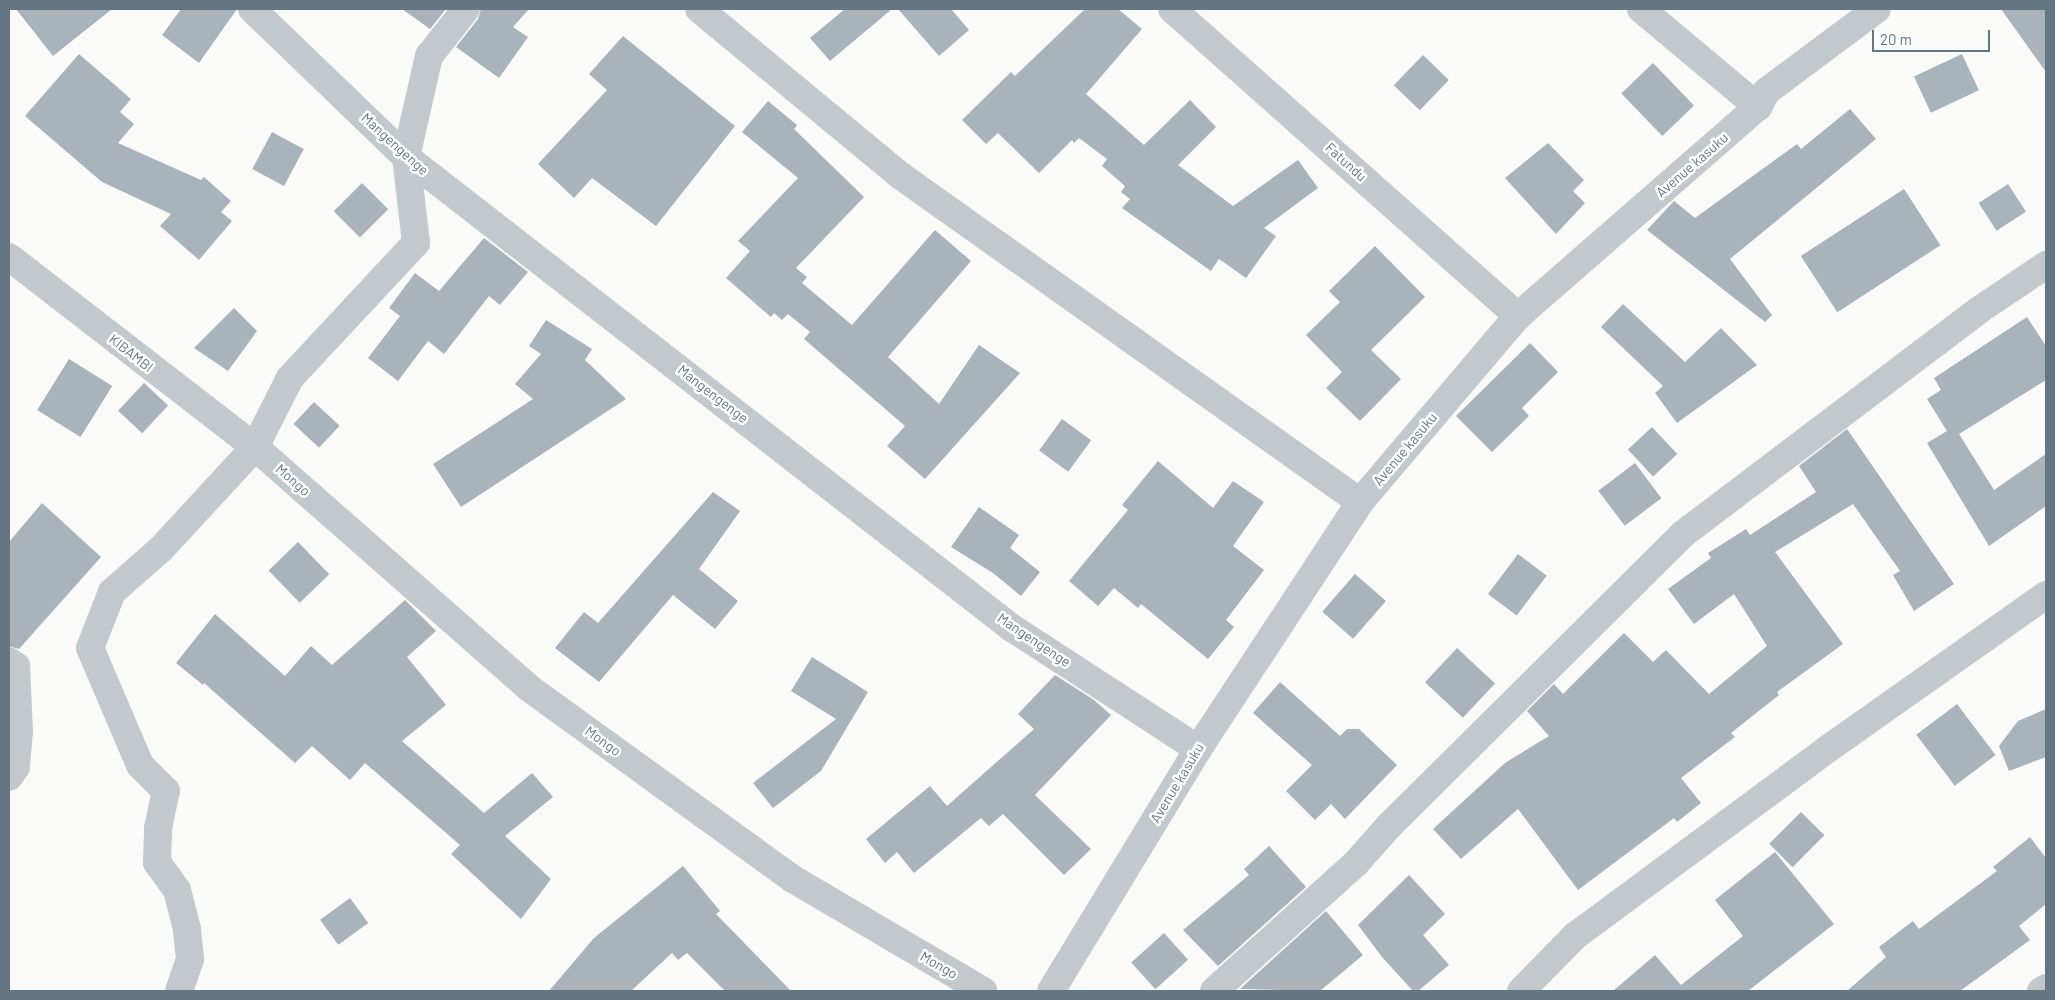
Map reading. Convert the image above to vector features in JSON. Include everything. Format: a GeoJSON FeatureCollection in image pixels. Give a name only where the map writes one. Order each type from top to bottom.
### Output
{"type":"FeatureCollection","features":[{"type":"Feature","properties":{"kind":"street","name":"Mangengenge"},"geometry":{"type":"LineString","coordinates":[[252,9],[406,157],[1012,628],[1198,749]]}},
{"type":"Feature","properties":{"kind":"street"},"geometry":{"type":"LineString","coordinates":[[179,991],[190,959],[187,929],[177,890],[157,862],[158,828],[166,791],[140,765],[90,648],[112,592],[160,549],[254,447],[290,378],[416,243],[406,157],[429,56],[466,9]]}},
{"type":"Feature","properties":{"kind":"street"},"geometry":{"type":"LineString","coordinates":[[699,9],[901,176],[1360,502]]}},
{"type":"Feature","properties":{"kind":"street","name":"Fatundu"},"geometry":{"type":"LineString","coordinates":[[1172,9],[1518,316]]}},
{"type":"Feature","properties":{"kind":"street"},"geometry":{"type":"LineString","coordinates":[[1642,9],[1758,107]]}},
{"type":"Feature","properties":{"kind":"street","name":"Avenue kasuku"},"geometry":{"type":"LineString","coordinates":[[1051,991],[1198,749],[1360,502],[1518,316],[1758,107],[1767,91],[1877,9]]}},
{"type":"Feature","properties":{"kind":"street","name":"KIBAMBI"},"geometry":{"type":"LineString","coordinates":[[9,257],[254,447]]}},
{"type":"Feature","properties":{"kind":"street"},"geometry":{"type":"LineString","coordinates":[[1214,991],[1356,864],[1389,826],[1683,534],[1979,310],[2046,266]]}},
{"type":"Feature","properties":{"kind":"street","name":"Mongo"},"geometry":{"type":"LineString","coordinates":[[254,447],[529,688],[793,879],[983,991]]}},
{"type":"Feature","properties":{"kind":"street"},"geometry":{"type":"LineString","coordinates":[[1521,991],[1575,936],[1829,748],[2046,595]]}},
{"type":"Feature","properties":{"kind":"street"},"geometry":{"type":"LineString","coordinates":[[9,777],[16,767],[19,730],[12,664]]}},
{"type":"Feature","properties":{"kind":"street"},"geometry":{"type":"LineString","coordinates":[[2041,991],[2046,988]]}},
{"type":"Feature","properties":{"kind":"building"},"geometry":{"type":"Polygon","coordinates":[[[16,9],[112,9],[53,56],[16,9]]]}},
{"type":"Feature","properties":{"kind":"building"},"geometry":{"type":"Polygon","coordinates":[[[181,9],[237,9],[199,63],[162,35],[181,9]]]}},
{"type":"Feature","properties":{"kind":"building"},"geometry":{"type":"Polygon","coordinates":[[[402,9],[446,9],[430,29],[402,9]]]}},
{"type":"Feature","properties":{"kind":"building"},"geometry":{"type":"Polygon","coordinates":[[[481,9],[529,9],[513,27],[528,37],[499,78],[456,47],[478,19],[481,9]]]}},
{"type":"Feature","properties":{"kind":"building"},"geometry":{"type":"Polygon","coordinates":[[[845,9],[892,9],[830,61],[810,38],[845,9]]]}},
{"type":"Feature","properties":{"kind":"building"},"geometry":{"type":"Polygon","coordinates":[[[898,9],[951,9],[969,30],[939,56],[898,9]]]}},
{"type":"Feature","properties":{"kind":"building"},"geometry":{"type":"Polygon","coordinates":[[[1085,9],[1118,9],[1142,29],[1086,94],[1144,145],[1190,100],[1216,127],[1178,165],[1233,206],[1298,160],[1318,188],[1264,228],[1276,236],[1246,278],[1219,259],[1211,271],[1122,208],[1130,199],[1121,192],[1125,186],[1102,166],[1107,159],[1079,138],[1074,143],[1072,140],[1039,173],[998,133],[986,144],[962,120],[1011,72],[1015,76],[1085,9]]]}},
{"type":"Feature","properties":{"kind":"building"},"geometry":{"type":"Polygon","coordinates":[[[2001,9],[2046,9],[2046,72],[2001,9]]]}},
{"type":"Feature","properties":{"kind":"building"},"geometry":{"type":"Polygon","coordinates":[[[623,36],[735,126],[656,226],[592,178],[574,198],[538,164],[607,90],[589,74],[623,36]]]}},
{"type":"Feature","properties":{"kind":"building"},"geometry":{"type":"Polygon","coordinates":[[[79,54],[131,99],[120,112],[134,124],[118,143],[201,180],[204,177],[231,201],[221,212],[232,221],[199,260],[160,226],[171,214],[102,182],[25,116],[79,54]]]}},
{"type":"Feature","properties":{"kind":"building"},"geometry":{"type":"Polygon","coordinates":[[[1962,54],[1979,90],[1931,113],[1914,76],[1962,54]]]}},
{"type":"Feature","properties":{"kind":"building"},"geometry":{"type":"Polygon","coordinates":[[[1423,55],[1449,80],[1420,110],[1394,85],[1423,55]]]}},
{"type":"Feature","properties":{"kind":"building"},"geometry":{"type":"Polygon","coordinates":[[[1653,63],[1694,105],[1662,136],[1621,94],[1653,63]]]}},
{"type":"Feature","properties":{"kind":"building"},"geometry":{"type":"Polygon","coordinates":[[[768,101],[797,125],[794,129],[864,197],[796,268],[807,277],[802,283],[852,325],[935,230],[971,261],[888,357],[939,404],[979,345],[1020,373],[925,479],[887,446],[905,426],[804,339],[810,332],[788,314],[782,320],[774,313],[771,317],[726,278],[750,251],[738,241],[798,178],[742,132],[768,101]]]}},
{"type":"Feature","properties":{"kind":"building"},"geometry":{"type":"Polygon","coordinates":[[[1850,109],[1876,139],[1730,259],[1772,315],[1765,322],[1647,230],[1674,201],[1695,218],[1797,144],[1801,149],[1850,109]]]}},
{"type":"Feature","properties":{"kind":"building"},"geometry":{"type":"Polygon","coordinates":[[[272,132],[304,149],[284,186],[252,169],[272,132]]]}},
{"type":"Feature","properties":{"kind":"building"},"geometry":{"type":"Polygon","coordinates":[[[1548,143],[1584,180],[1573,191],[1585,203],[1556,234],[1505,178],[1548,143]]]}},
{"type":"Feature","properties":{"kind":"building"},"geometry":{"type":"Polygon","coordinates":[[[362,183],[388,209],[360,237],[334,211],[362,183]]]}},
{"type":"Feature","properties":{"kind":"building"},"geometry":{"type":"Polygon","coordinates":[[[2008,184],[2026,212],[1997,231],[1979,203],[2008,184]]]}},
{"type":"Feature","properties":{"kind":"building"},"geometry":{"type":"Polygon","coordinates":[[[1904,189],[1940,245],[1837,312],[1801,256],[1904,189]]]}},
{"type":"Feature","properties":{"kind":"building"},"geometry":{"type":"Polygon","coordinates":[[[484,238],[528,272],[500,305],[489,296],[444,354],[428,341],[398,381],[368,358],[400,316],[389,308],[415,273],[439,291],[484,238]]]}},
{"type":"Feature","properties":{"kind":"building"},"geometry":{"type":"Polygon","coordinates":[[[1375,246],[1425,297],[1371,350],[1401,379],[1360,421],[1326,388],[1342,372],[1306,335],[1340,302],[1329,291],[1375,246]]]}},
{"type":"Feature","properties":{"kind":"building"},"geometry":{"type":"Polygon","coordinates":[[[1623,304],[1685,362],[1721,328],[1757,365],[1677,423],[1655,393],[1663,386],[1601,327],[1623,304]]]}},
{"type":"Feature","properties":{"kind":"building"},"geometry":{"type":"Polygon","coordinates":[[[234,308],[257,331],[228,371],[194,348],[234,308]]]}},
{"type":"Feature","properties":{"kind":"building"},"geometry":{"type":"Polygon","coordinates":[[[2027,317],[2046,346],[2046,380],[1959,434],[1994,490],[2046,454],[2046,506],[1989,546],[1927,443],[1947,431],[1927,399],[1941,390],[1934,378],[2027,317]]]}},
{"type":"Feature","properties":{"kind":"building"},"geometry":{"type":"Polygon","coordinates":[[[546,320],[592,349],[585,360],[626,399],[461,507],[433,464],[533,399],[515,384],[541,354],[529,346],[546,320]]]}},
{"type":"Feature","properties":{"kind":"building"},"geometry":{"type":"Polygon","coordinates":[[[1530,343],[1558,372],[1522,408],[1529,416],[1492,452],[1456,416],[1530,343]]]}},
{"type":"Feature","properties":{"kind":"building"},"geometry":{"type":"Polygon","coordinates":[[[69,359],[112,386],[80,437],[37,410],[69,359]]]}},
{"type":"Feature","properties":{"kind":"building"},"geometry":{"type":"Polygon","coordinates":[[[144,383],[168,406],[142,433],[118,411],[144,383]]]}},
{"type":"Feature","properties":{"kind":"building"},"geometry":{"type":"Polygon","coordinates":[[[314,402],[340,426],[319,448],[294,424],[314,402]]]}},
{"type":"Feature","properties":{"kind":"building"},"geometry":{"type":"Polygon","coordinates":[[[1062,419],[1091,440],[1068,472],[1039,451],[1062,419]]]}},
{"type":"Feature","properties":{"kind":"building"},"geometry":{"type":"Polygon","coordinates":[[[1652,427],[1677,454],[1653,477],[1628,450],[1652,427]]]}},
{"type":"Feature","properties":{"kind":"building"},"geometry":{"type":"Polygon","coordinates":[[[1847,429],[1954,584],[1914,611],[1893,575],[1900,571],[1853,504],[1775,552],[1843,644],[1777,692],[1779,695],[1731,733],[1735,737],[1681,778],[1701,803],[1677,822],[1674,818],[1578,890],[1518,809],[1461,859],[1433,829],[1505,763],[1549,736],[1527,711],[1554,684],[1563,694],[1624,633],[1653,662],[1666,650],[1709,694],[1767,646],[1734,594],[1694,624],[1668,589],[1711,558],[1708,553],[1746,529],[1750,535],[1816,492],[1799,466],[1847,429]]]}},
{"type":"Feature","properties":{"kind":"building"},"geometry":{"type":"Polygon","coordinates":[[[1158,461],[1213,508],[1233,481],[1264,502],[1233,546],[1264,570],[1226,620],[1234,627],[1208,659],[1141,604],[1138,608],[1114,588],[1098,606],[1069,581],[1128,510],[1122,505],[1158,461]]]}},
{"type":"Feature","properties":{"kind":"building"},"geometry":{"type":"Polygon","coordinates":[[[1635,463],[1661,498],[1625,526],[1598,491],[1635,463]]]}},
{"type":"Feature","properties":{"kind":"building"},"geometry":{"type":"Polygon","coordinates":[[[713,492],[740,511],[699,569],[738,601],[715,629],[673,595],[599,682],[555,648],[584,612],[598,623],[713,492]]]}},
{"type":"Feature","properties":{"kind":"building"},"geometry":{"type":"Polygon","coordinates":[[[42,503],[101,557],[19,649],[9,646],[9,542],[42,503]]]}},
{"type":"Feature","properties":{"kind":"building"},"geometry":{"type":"Polygon","coordinates":[[[979,507],[1019,535],[1010,548],[1040,572],[1021,596],[993,573],[951,547],[979,507]]]}},
{"type":"Feature","properties":{"kind":"building"},"geometry":{"type":"Polygon","coordinates":[[[298,542],[329,574],[300,603],[269,570],[298,542]]]}},
{"type":"Feature","properties":{"kind":"building"},"geometry":{"type":"Polygon","coordinates":[[[1518,554],[1547,576],[1517,616],[1488,594],[1518,554]]]}},
{"type":"Feature","properties":{"kind":"building"},"geometry":{"type":"Polygon","coordinates":[[[1355,574],[1386,601],[1353,639],[1322,612],[1355,574]]]}},
{"type":"Feature","properties":{"kind":"building"},"geometry":{"type":"Polygon","coordinates":[[[405,600],[436,631],[407,657],[446,705],[402,741],[484,813],[532,773],[553,797],[505,836],[551,879],[521,919],[451,854],[460,845],[365,763],[350,780],[312,746],[295,763],[204,683],[203,685],[176,663],[215,614],[285,676],[311,646],[332,665],[405,600]]]}},
{"type":"Feature","properties":{"kind":"building"},"geometry":{"type":"Polygon","coordinates":[[[1457,648],[1495,683],[1463,718],[1425,682],[1457,648]]]}},
{"type":"Feature","properties":{"kind":"building"},"geometry":{"type":"Polygon","coordinates":[[[812,657],[868,692],[821,771],[773,808],[753,783],[836,719],[791,691],[812,657]]]}},
{"type":"Feature","properties":{"kind":"building"},"geometry":{"type":"Polygon","coordinates":[[[1055,675],[1094,700],[1111,715],[1035,795],[1091,849],[1064,875],[1003,814],[989,826],[981,818],[914,873],[897,852],[885,863],[866,839],[930,786],[947,806],[1034,729],[1018,714],[1055,675]]]}},
{"type":"Feature","properties":{"kind":"building"},"geometry":{"type":"Polygon","coordinates":[[[1280,682],[1340,736],[1347,729],[1359,729],[1397,765],[1345,819],[1331,804],[1315,820],[1286,791],[1312,765],[1253,713],[1280,682]]]}},
{"type":"Feature","properties":{"kind":"building"},"geometry":{"type":"Polygon","coordinates":[[[1957,704],[1996,755],[1955,786],[1916,735],[1957,704]]]}},
{"type":"Feature","properties":{"kind":"building"},"geometry":{"type":"Polygon","coordinates":[[[2046,709],[2046,757],[2009,771],[1999,746],[2018,721],[2046,709]]]}},
{"type":"Feature","properties":{"kind":"building"},"geometry":{"type":"Polygon","coordinates":[[[1801,812],[1824,835],[1793,867],[1769,844],[1801,812]]]}},
{"type":"Feature","properties":{"kind":"building"},"geometry":{"type":"Polygon","coordinates":[[[2030,837],[2046,858],[2046,904],[2019,926],[2030,940],[1960,991],[1847,991],[1886,957],[1879,947],[1913,921],[1919,929],[1997,871],[1993,867],[2030,837]]]}},
{"type":"Feature","properties":{"kind":"building"},"geometry":{"type":"Polygon","coordinates":[[[1269,846],[1306,887],[1218,966],[1183,930],[1249,875],[1244,869],[1269,846]]]}},
{"type":"Feature","properties":{"kind":"building"},"geometry":{"type":"Polygon","coordinates":[[[1775,852],[1834,924],[1748,991],[1613,991],[1655,955],[1681,985],[1743,936],[1715,900],[1775,852]]]}},
{"type":"Feature","properties":{"kind":"building"},"geometry":{"type":"Polygon","coordinates":[[[683,866],[720,911],[716,914],[791,991],[725,991],[687,953],[678,960],[672,953],[631,991],[549,991],[594,938],[683,866]]]}},
{"type":"Feature","properties":{"kind":"building"},"geometry":{"type":"Polygon","coordinates":[[[1409,875],[1445,914],[1423,935],[1449,965],[1418,991],[1413,991],[1382,957],[1358,925],[1409,875]]]}},
{"type":"Feature","properties":{"kind":"building"},"geometry":{"type":"Polygon","coordinates":[[[350,898],[368,923],[338,945],[320,920],[350,898]]]}},
{"type":"Feature","properties":{"kind":"building"},"geometry":{"type":"Polygon","coordinates":[[[1326,911],[1363,955],[1320,991],[1240,989],[1326,911]]]}},
{"type":"Feature","properties":{"kind":"building"},"geometry":{"type":"Polygon","coordinates":[[[1164,933],[1188,960],[1155,989],[1131,962],[1164,933]]]}}]}
